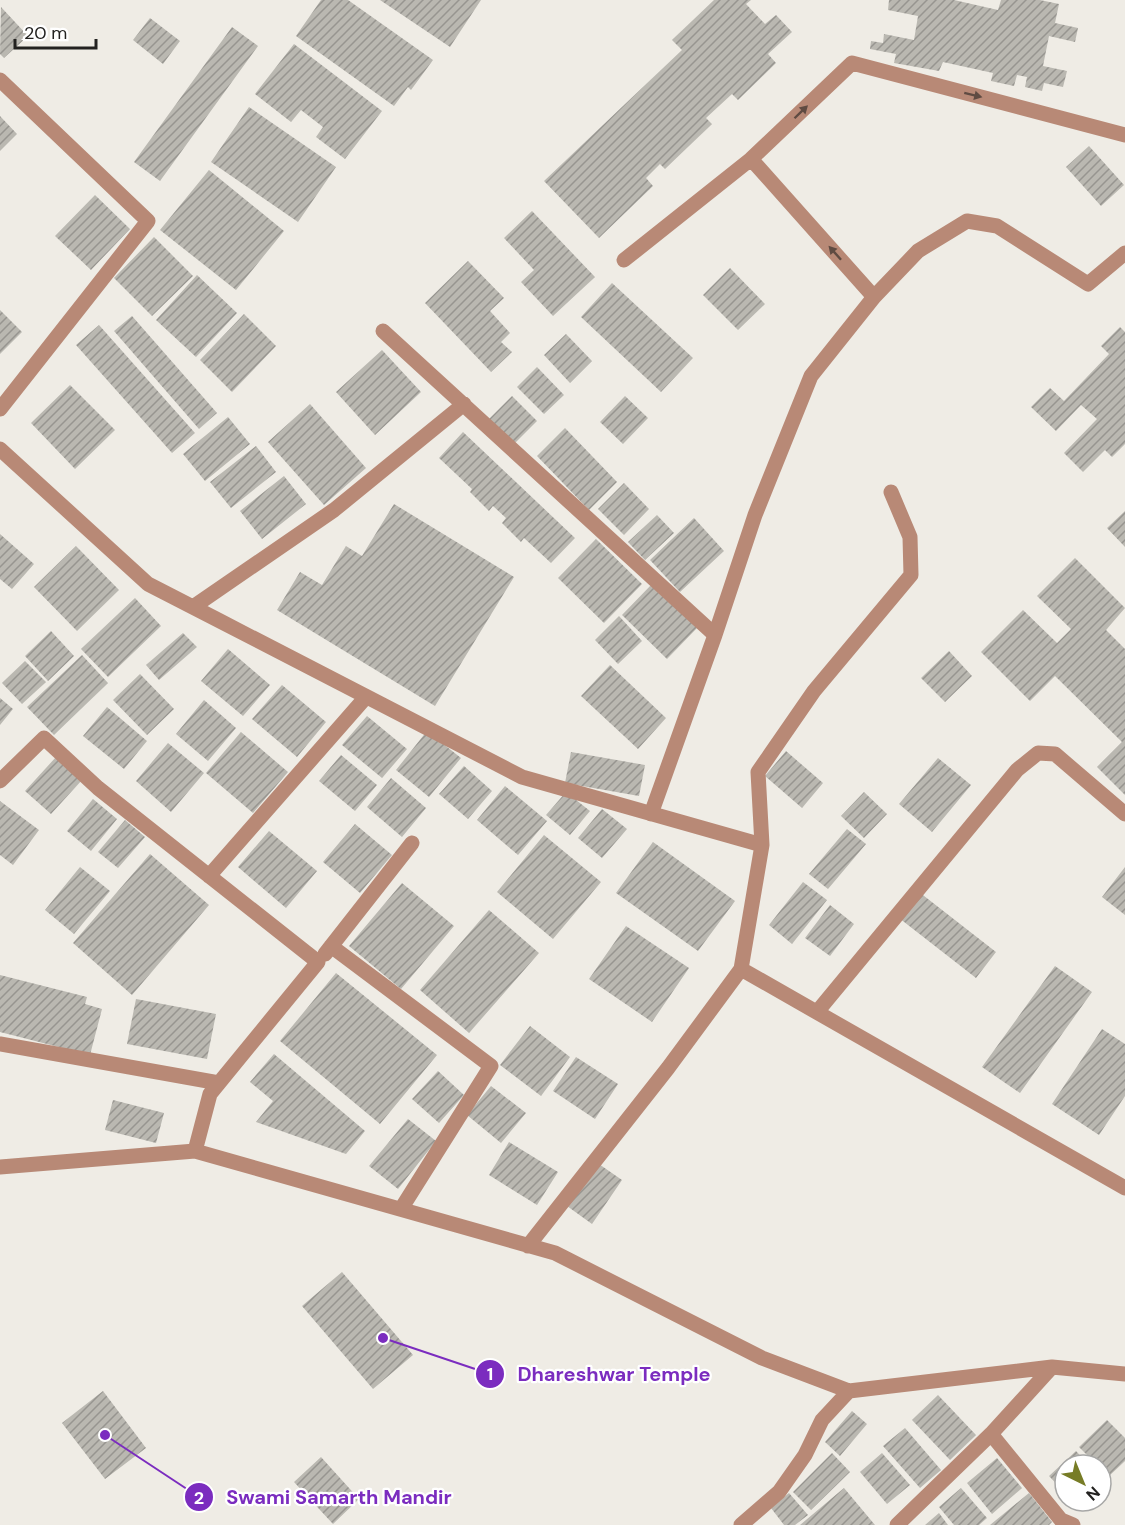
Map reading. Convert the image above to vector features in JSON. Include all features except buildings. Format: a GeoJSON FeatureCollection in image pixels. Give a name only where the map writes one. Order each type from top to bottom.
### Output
{"type":"FeatureCollection","features":[{"type":"Feature","properties":{"kind":"street"},"geometry":{"type":"LineString","coordinates":[[624,260],[751,159],[852,63],[1125,135]]}},
{"type":"Feature","properties":{"kind":"street"},"geometry":{"type":"LineString","coordinates":[[0,80],[148,220],[0,410]]}},
{"type":"Feature","properties":{"kind":"street"},"geometry":{"type":"LineString","coordinates":[[751,159],[874,297]]}},
{"type":"Feature","properties":{"kind":"street"},"geometry":{"type":"LineString","coordinates":[[651,814],[755,515],[811,376],[874,297],[918,251],[967,221],[997,226],[1088,284],[1125,253]]}},
{"type":"Feature","properties":{"kind":"street"},"geometry":{"type":"LineString","coordinates":[[383,331],[715,635]]}},
{"type":"Feature","properties":{"kind":"street"},"geometry":{"type":"LineString","coordinates":[[193,607],[334,510],[464,404]]}},
{"type":"Feature","properties":{"kind":"street"},"geometry":{"type":"LineString","coordinates":[[0,449],[148,584],[522,777],[762,845]]}},
{"type":"Feature","properties":{"kind":"street"},"geometry":{"type":"LineString","coordinates":[[528,1246],[668,1068],[741,969],[762,845],[758,772],[814,691],[911,575],[910,537],[891,492]]}},
{"type":"Feature","properties":{"kind":"street"},"geometry":{"type":"LineString","coordinates":[[209,876],[366,697]]}},
{"type":"Feature","properties":{"kind":"street"},"geometry":{"type":"LineString","coordinates":[[0,781],[44,738],[98,788],[318,962]]}},
{"type":"Feature","properties":{"kind":"street"},"geometry":{"type":"LineString","coordinates":[[816,1012],[1017,770],[1038,753],[1055,754],[1125,814]]}},
{"type":"Feature","properties":{"kind":"street"},"geometry":{"type":"LineString","coordinates":[[195,1150],[210,1094],[412,843]]}},
{"type":"Feature","properties":{"kind":"street"},"geometry":{"type":"LineString","coordinates":[[331,946],[491,1066],[401,1209]]}},
{"type":"Feature","properties":{"kind":"street"},"geometry":{"type":"LineString","coordinates":[[741,969],[1125,1188]]}},
{"type":"Feature","properties":{"kind":"street"},"geometry":{"type":"LineString","coordinates":[[0,1044],[219,1083]]}},
{"type":"Feature","properties":{"kind":"street"},"geometry":{"type":"LineString","coordinates":[[0,1167],[195,1150],[555,1253],[762,1358],[849,1391],[1052,1367],[1125,1374]]}},
{"type":"Feature","properties":{"kind":"street"},"geometry":{"type":"LineString","coordinates":[[897,1525],[991,1434],[1052,1367]]}},
{"type":"Feature","properties":{"kind":"street"},"geometry":{"type":"LineString","coordinates":[[741,1525],[779,1492],[805,1455],[822,1420],[849,1391]]}},
{"type":"Feature","properties":{"kind":"street"},"geometry":{"type":"LineString","coordinates":[[991,1434],[1063,1523]]}},
{"type":"Feature","properties":{"kind":"place","name":"Dhareshwar Temple"},"geometry":{"type":"Point","coordinates":[383,1338]}},
{"type":"Feature","properties":{"kind":"place","name":"Swami Samarth Mandir"},"geometry":{"type":"Point","coordinates":[105,1435]}}]}
